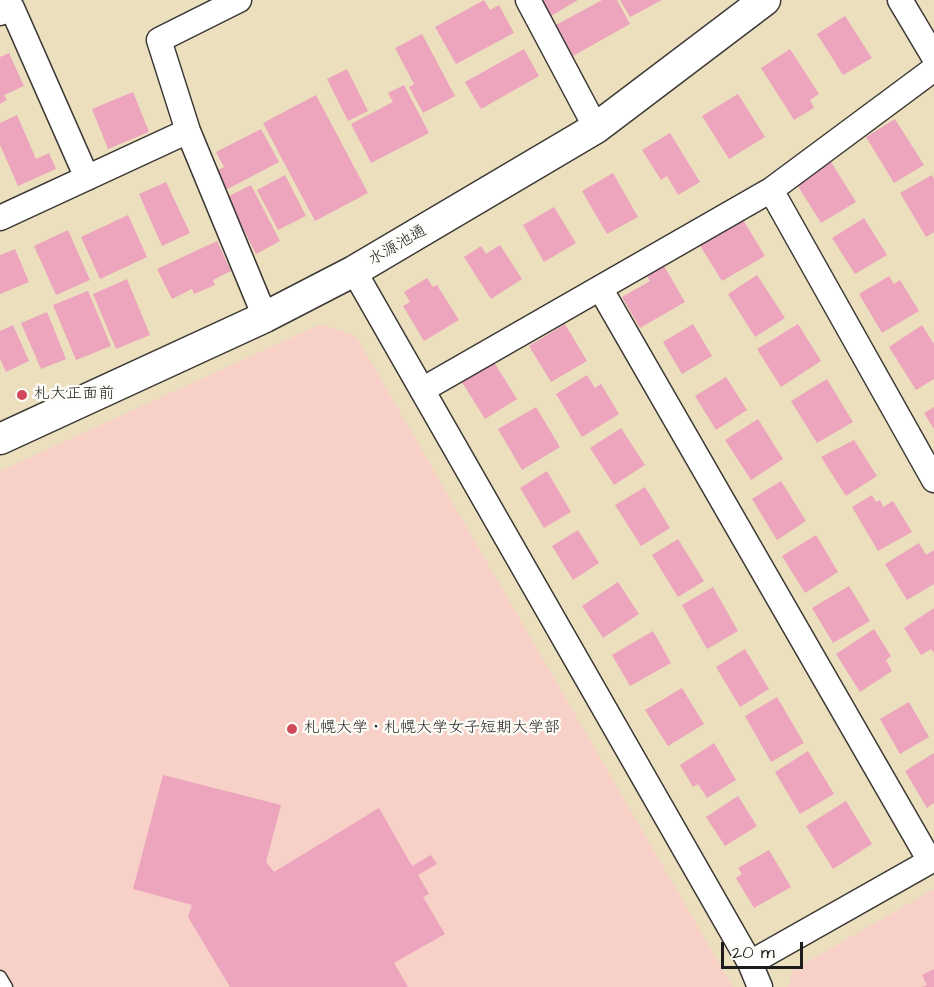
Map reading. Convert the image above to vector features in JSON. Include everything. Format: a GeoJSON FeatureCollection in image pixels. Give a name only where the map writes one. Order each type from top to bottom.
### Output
{"type":"FeatureCollection","features":[{"type":"Feature","properties":{"kind":"street"},"geometry":{"type":"LineString","coordinates":[[239,0],[159,40],[188,131],[265,317]]}},
{"type":"Feature","properties":{"kind":"street"},"geometry":{"type":"LineString","coordinates":[[528,0],[596,128]]}},
{"type":"Feature","properties":{"kind":"street","name":"水源池通"},"geometry":{"type":"LineString","coordinates":[[0,439],[265,317],[354,271],[596,128],[765,0]]}},
{"type":"Feature","properties":{"kind":"street"},"geometry":{"type":"LineString","coordinates":[[900,0],[934,57]]}},
{"type":"Feature","properties":{"kind":"street"},"geometry":{"type":"LineString","coordinates":[[0,13],[12,8],[87,178]]}},
{"type":"Feature","properties":{"kind":"street"},"geometry":{"type":"LineString","coordinates":[[422,390],[771,190],[934,69]]}},
{"type":"Feature","properties":{"kind":"street"},"geometry":{"type":"LineString","coordinates":[[0,218],[188,131]]}},
{"type":"Feature","properties":{"kind":"street"},"geometry":{"type":"LineString","coordinates":[[771,190],[934,480]]}},
{"type":"Feature","properties":{"kind":"street"},"geometry":{"type":"LineString","coordinates":[[354,271],[750,963],[759,987]]}},
{"type":"Feature","properties":{"kind":"street"},"geometry":{"type":"LineString","coordinates":[[600,288],[932,860],[750,963]]}},
{"type":"Feature","properties":{"kind":"lane"},"geometry":{"type":"LineString","coordinates":[[0,977],[6,987]]}},
{"type":"Feature","properties":{"kind":"shaded area","name":"札幌大学・札幌大学女子短期大学部"},"geometry":{"type":"Polygon","coordinates":[[[321,324],[356,336],[733,987],[0,987],[0,471],[321,324]]]}},
{"type":"Feature","properties":{"kind":"shaded area"},"geometry":{"type":"Polygon","coordinates":[[[934,889],[934,987],[788,987],[793,970],[934,889]]]}},
{"type":"Feature","properties":{"kind":"building"},"geometry":{"type":"Polygon","coordinates":[[[484,0],[490,10],[499,5],[514,33],[456,64],[435,27],[484,0]]]}},
{"type":"Feature","properties":{"kind":"building"},"geometry":{"type":"Polygon","coordinates":[[[542,0],[578,0],[551,16],[542,0]]]}},
{"type":"Feature","properties":{"kind":"building"},"geometry":{"type":"Polygon","coordinates":[[[602,0],[617,0],[630,24],[573,56],[556,25],[602,0]]]}},
{"type":"Feature","properties":{"kind":"building"},"geometry":{"type":"Polygon","coordinates":[[[620,0],[662,0],[630,17],[620,0]]]}},
{"type":"Feature","properties":{"kind":"building"},"geometry":{"type":"Polygon","coordinates":[[[845,16],[872,58],[843,75],[817,34],[845,16]]]}},
{"type":"Feature","properties":{"kind":"building"},"geometry":{"type":"Polygon","coordinates":[[[422,34],[455,96],[423,113],[409,87],[414,84],[395,48],[422,34]]]}},
{"type":"Feature","properties":{"kind":"building"},"geometry":{"type":"Polygon","coordinates":[[[524,49],[539,76],[481,109],[465,82],[524,49]]]}},
{"type":"Feature","properties":{"kind":"building"},"geometry":{"type":"Polygon","coordinates":[[[790,49],[819,94],[810,100],[814,108],[794,120],[761,68],[790,49]]]}},
{"type":"Feature","properties":{"kind":"building"},"geometry":{"type":"Polygon","coordinates":[[[9,53],[24,86],[4,95],[7,100],[0,104],[0,57],[9,53]]]}},
{"type":"Feature","properties":{"kind":"building"},"geometry":{"type":"Polygon","coordinates":[[[347,69],[368,111],[348,121],[327,79],[347,69]]]}},
{"type":"Feature","properties":{"kind":"building"},"geometry":{"type":"Polygon","coordinates":[[[404,85],[429,133],[371,163],[351,124],[393,102],[388,93],[404,85]]]}},
{"type":"Feature","properties":{"kind":"building"},"geometry":{"type":"Polygon","coordinates":[[[133,92],[149,132],[108,149],[92,109],[133,92]]]}},
{"type":"Feature","properties":{"kind":"building"},"geometry":{"type":"Polygon","coordinates":[[[738,94],[765,137],[729,159],[702,116],[738,94]]]}},
{"type":"Feature","properties":{"kind":"building"},"geometry":{"type":"Polygon","coordinates":[[[316,95],[368,193],[315,221],[263,123],[316,95]]]}},
{"type":"Feature","properties":{"kind":"building"},"geometry":{"type":"Polygon","coordinates":[[[17,115],[36,159],[49,153],[56,169],[18,186],[0,145],[0,123],[17,115]]]}},
{"type":"Feature","properties":{"kind":"building"},"geometry":{"type":"Polygon","coordinates":[[[895,119],[924,165],[894,183],[866,137],[895,119]]]}},
{"type":"Feature","properties":{"kind":"building"},"geometry":{"type":"Polygon","coordinates":[[[261,129],[279,162],[224,191],[214,172],[224,167],[216,152],[261,129]]]}},
{"type":"Feature","properties":{"kind":"building"},"geometry":{"type":"Polygon","coordinates":[[[670,133],[700,182],[678,195],[667,176],[661,180],[642,150],[670,133]]]}},
{"type":"Feature","properties":{"kind":"building"},"geometry":{"type":"Polygon","coordinates":[[[831,162],[856,202],[821,223],[796,183],[831,162]]]}},
{"type":"Feature","properties":{"kind":"building"},"geometry":{"type":"Polygon","coordinates":[[[613,173],[638,217],[607,234],[582,191],[613,173]]]}},
{"type":"Feature","properties":{"kind":"building"},"geometry":{"type":"Polygon","coordinates":[[[285,175],[306,216],[278,230],[257,190],[285,175]]]}},
{"type":"Feature","properties":{"kind":"building"},"geometry":{"type":"Polygon","coordinates":[[[932,175],[934,179],[934,232],[926,237],[900,193],[932,175]]]}},
{"type":"Feature","properties":{"kind":"building"},"geometry":{"type":"Polygon","coordinates":[[[166,182],[190,233],[162,246],[139,194],[166,182]]]}},
{"type":"Feature","properties":{"kind":"building"},"geometry":{"type":"Polygon","coordinates":[[[251,185],[280,241],[256,254],[227,197],[251,185]]]}},
{"type":"Feature","properties":{"kind":"building"},"geometry":{"type":"Polygon","coordinates":[[[554,207],[576,243],[544,262],[523,225],[554,207]]]}},
{"type":"Feature","properties":{"kind":"building"},"geometry":{"type":"Polygon","coordinates":[[[128,215],[147,257],[100,279],[81,237],[128,215]]]}},
{"type":"Feature","properties":{"kind":"building"},"geometry":{"type":"Polygon","coordinates":[[[742,218],[765,256],[722,281],[699,244],[742,218]]]}},
{"type":"Feature","properties":{"kind":"building"},"geometry":{"type":"Polygon","coordinates":[[[864,218],[887,255],[855,274],[832,238],[864,218]]]}},
{"type":"Feature","properties":{"kind":"building"},"geometry":{"type":"Polygon","coordinates":[[[68,230],[90,280],[56,295],[34,246],[68,230]]]}},
{"type":"Feature","properties":{"kind":"building"},"geometry":{"type":"Polygon","coordinates":[[[217,241],[231,271],[213,280],[215,285],[194,294],[192,289],[172,299],[157,269],[217,241]]]}},
{"type":"Feature","properties":{"kind":"building"},"geometry":{"type":"Polygon","coordinates":[[[500,245],[522,279],[491,299],[464,257],[481,246],[486,254],[500,245]]]}},
{"type":"Feature","properties":{"kind":"building"},"geometry":{"type":"Polygon","coordinates":[[[15,249],[29,282],[0,294],[0,255],[15,249]]]}},
{"type":"Feature","properties":{"kind":"building"},"geometry":{"type":"Polygon","coordinates":[[[664,266],[685,302],[640,328],[622,297],[650,281],[647,276],[664,266]]]}},
{"type":"Feature","properties":{"kind":"building"},"geometry":{"type":"Polygon","coordinates":[[[757,275],[785,318],[755,337],[728,294],[757,275]]]}},
{"type":"Feature","properties":{"kind":"building"},"geometry":{"type":"Polygon","coordinates":[[[889,276],[894,284],[900,280],[919,311],[882,333],[859,294],[889,276]]]}},
{"type":"Feature","properties":{"kind":"building"},"geometry":{"type":"Polygon","coordinates":[[[427,278],[433,287],[437,285],[459,320],[424,341],[403,306],[410,302],[404,292],[427,278]]]}},
{"type":"Feature","properties":{"kind":"building"},"geometry":{"type":"Polygon","coordinates":[[[127,279],[150,335],[116,349],[93,294],[127,279]]]}},
{"type":"Feature","properties":{"kind":"building"},"geometry":{"type":"Polygon","coordinates":[[[88,291],[111,346],[76,360],[53,305],[88,291]]]}},
{"type":"Feature","properties":{"kind":"building"},"geometry":{"type":"Polygon","coordinates":[[[47,312],[66,359],[41,369],[21,323],[47,312]]]}},
{"type":"Feature","properties":{"kind":"building"},"geometry":{"type":"Polygon","coordinates":[[[565,324],[587,361],[551,382],[529,346],[565,324]]]}},
{"type":"Feature","properties":{"kind":"building"},"geometry":{"type":"Polygon","coordinates":[[[693,324],[712,356],[682,374],[663,342],[693,324]]]}},
{"type":"Feature","properties":{"kind":"building"},"geometry":{"type":"Polygon","coordinates":[[[798,324],[821,361],[781,387],[757,349],[798,324]]]}},
{"type":"Feature","properties":{"kind":"building"},"geometry":{"type":"Polygon","coordinates":[[[13,325],[29,361],[6,372],[0,359],[0,331],[13,325]]]}},
{"type":"Feature","properties":{"kind":"building"},"geometry":{"type":"Polygon","coordinates":[[[922,325],[934,344],[934,379],[916,390],[889,347],[922,325]]]}},
{"type":"Feature","properties":{"kind":"building"},"geometry":{"type":"Polygon","coordinates":[[[492,359],[517,399],[485,419],[460,379],[492,359]]]}},
{"type":"Feature","properties":{"kind":"building"},"geometry":{"type":"Polygon","coordinates":[[[587,375],[595,388],[601,384],[619,414],[582,437],[556,394],[587,375]]]}},
{"type":"Feature","properties":{"kind":"building"},"geometry":{"type":"Polygon","coordinates":[[[726,377],[747,410],[716,430],[695,396],[726,377]]]}},
{"type":"Feature","properties":{"kind":"building"},"geometry":{"type":"Polygon","coordinates":[[[827,379],[853,422],[817,443],[791,401],[827,379]]]}},
{"type":"Feature","properties":{"kind":"building"},"geometry":{"type":"Polygon","coordinates":[[[536,407],[560,447],[522,470],[498,429],[536,407]]]}},
{"type":"Feature","properties":{"kind":"building"},"geometry":{"type":"Polygon","coordinates":[[[934,407],[934,429],[924,413],[934,407]]]}},
{"type":"Feature","properties":{"kind":"building"},"geometry":{"type":"Polygon","coordinates":[[[758,419],[783,459],[751,480],[725,440],[758,419]]]}},
{"type":"Feature","properties":{"kind":"building"},"geometry":{"type":"Polygon","coordinates":[[[621,428],[645,465],[614,485],[590,448],[621,428]]]}},
{"type":"Feature","properties":{"kind":"building"},"geometry":{"type":"Polygon","coordinates":[[[854,440],[877,476],[846,496],[821,457],[854,440]]]}},
{"type":"Feature","properties":{"kind":"building"},"geometry":{"type":"Polygon","coordinates":[[[547,471],[571,512],[544,528],[520,488],[547,471]]]}},
{"type":"Feature","properties":{"kind":"building"},"geometry":{"type":"Polygon","coordinates":[[[781,481],[806,521],[777,540],[752,499],[781,481]]]}},
{"type":"Feature","properties":{"kind":"building"},"geometry":{"type":"Polygon","coordinates":[[[645,487],[670,528],[641,546],[615,505],[645,487]]]}},
{"type":"Feature","properties":{"kind":"building"},"geometry":{"type":"Polygon","coordinates":[[[872,495],[876,502],[880,500],[883,507],[893,501],[912,532],[878,551],[852,507],[872,495]]]}},
{"type":"Feature","properties":{"kind":"building"},"geometry":{"type":"Polygon","coordinates":[[[578,530],[599,563],[573,580],[552,546],[578,530]]]}},
{"type":"Feature","properties":{"kind":"building"},"geometry":{"type":"Polygon","coordinates":[[[816,535],[838,572],[805,593],[782,556],[816,535]]]}},
{"type":"Feature","properties":{"kind":"building"},"geometry":{"type":"Polygon","coordinates":[[[678,539],[704,581],[678,597],[652,555],[678,539]]]}},
{"type":"Feature","properties":{"kind":"building"},"geometry":{"type":"Polygon","coordinates":[[[919,543],[926,555],[934,550],[934,584],[907,600],[885,564],[919,543]]]}},
{"type":"Feature","properties":{"kind":"building"},"geometry":{"type":"Polygon","coordinates":[[[618,582],[639,614],[603,638],[582,606],[618,582]]]}},
{"type":"Feature","properties":{"kind":"building"},"geometry":{"type":"Polygon","coordinates":[[[849,586],[870,621],[833,643],[812,608],[849,586]]]}},
{"type":"Feature","properties":{"kind":"building"},"geometry":{"type":"Polygon","coordinates":[[[713,587],[738,631],[707,649],[682,605],[713,587]]]}},
{"type":"Feature","properties":{"kind":"building"},"geometry":{"type":"Polygon","coordinates":[[[934,608],[934,653],[931,649],[921,655],[904,628],[934,608]]]}},
{"type":"Feature","properties":{"kind":"building"},"geometry":{"type":"Polygon","coordinates":[[[874,629],[891,656],[886,660],[892,671],[860,692],[836,654],[874,629]]]}},
{"type":"Feature","properties":{"kind":"building"},"geometry":{"type":"Polygon","coordinates":[[[653,631],[671,663],[630,686],[612,655],[653,631]]]}},
{"type":"Feature","properties":{"kind":"building"},"geometry":{"type":"Polygon","coordinates":[[[745,649],[769,689],[740,707],[716,667],[745,649]]]}},
{"type":"Feature","properties":{"kind":"building"},"geometry":{"type":"Polygon","coordinates":[[[682,688],[704,724],[668,746],[645,710],[682,688]]]}},
{"type":"Feature","properties":{"kind":"building"},"geometry":{"type":"Polygon","coordinates":[[[777,697],[804,743],[771,762],[745,716],[777,697]]]}},
{"type":"Feature","properties":{"kind":"building"},"geometry":{"type":"Polygon","coordinates":[[[909,702],[929,737],[900,754],[880,719],[909,702]]]}},
{"type":"Feature","properties":{"kind":"building"},"geometry":{"type":"Polygon","coordinates":[[[714,743],[736,780],[707,798],[698,784],[693,787],[680,765],[714,743]]]}},
{"type":"Feature","properties":{"kind":"building"},"geometry":{"type":"Polygon","coordinates":[[[808,751],[834,794],[800,814],[775,772],[808,751]]]}},
{"type":"Feature","properties":{"kind":"building"},"geometry":{"type":"Polygon","coordinates":[[[934,753],[934,803],[927,808],[905,771],[934,753]]]}},
{"type":"Feature","properties":{"kind":"building"},"geometry":{"type":"Polygon","coordinates":[[[163,775],[281,805],[266,862],[274,872],[379,808],[412,866],[431,855],[437,864],[418,875],[429,894],[423,897],[445,934],[394,963],[408,987],[230,987],[188,917],[192,905],[133,889],[163,775]]]}},
{"type":"Feature","properties":{"kind":"building"},"geometry":{"type":"Polygon","coordinates":[[[738,796],[757,826],[725,846],[706,817],[738,796]]]}},
{"type":"Feature","properties":{"kind":"building"},"geometry":{"type":"Polygon","coordinates":[[[846,801],[872,844],[833,869],[806,826],[846,801]]]}},
{"type":"Feature","properties":{"kind":"building"},"geometry":{"type":"Polygon","coordinates":[[[769,850],[791,887],[754,908],[736,878],[742,874],[738,868],[769,850]]]}},
{"type":"Feature","properties":{"kind":"building"},"geometry":{"type":"Polygon","coordinates":[[[934,969],[934,987],[922,987],[927,985],[922,975],[934,969]]]}},
{"type":"Feature","properties":{"kind":"place","name":"札大正面前"},"geometry":{"type":"Point","coordinates":[22,395]}},
{"type":"Feature","properties":{"kind":"place","name":"札幌大学・札幌大学女子短期大学部"},"geometry":{"type":"Point","coordinates":[292,729]}}]}
